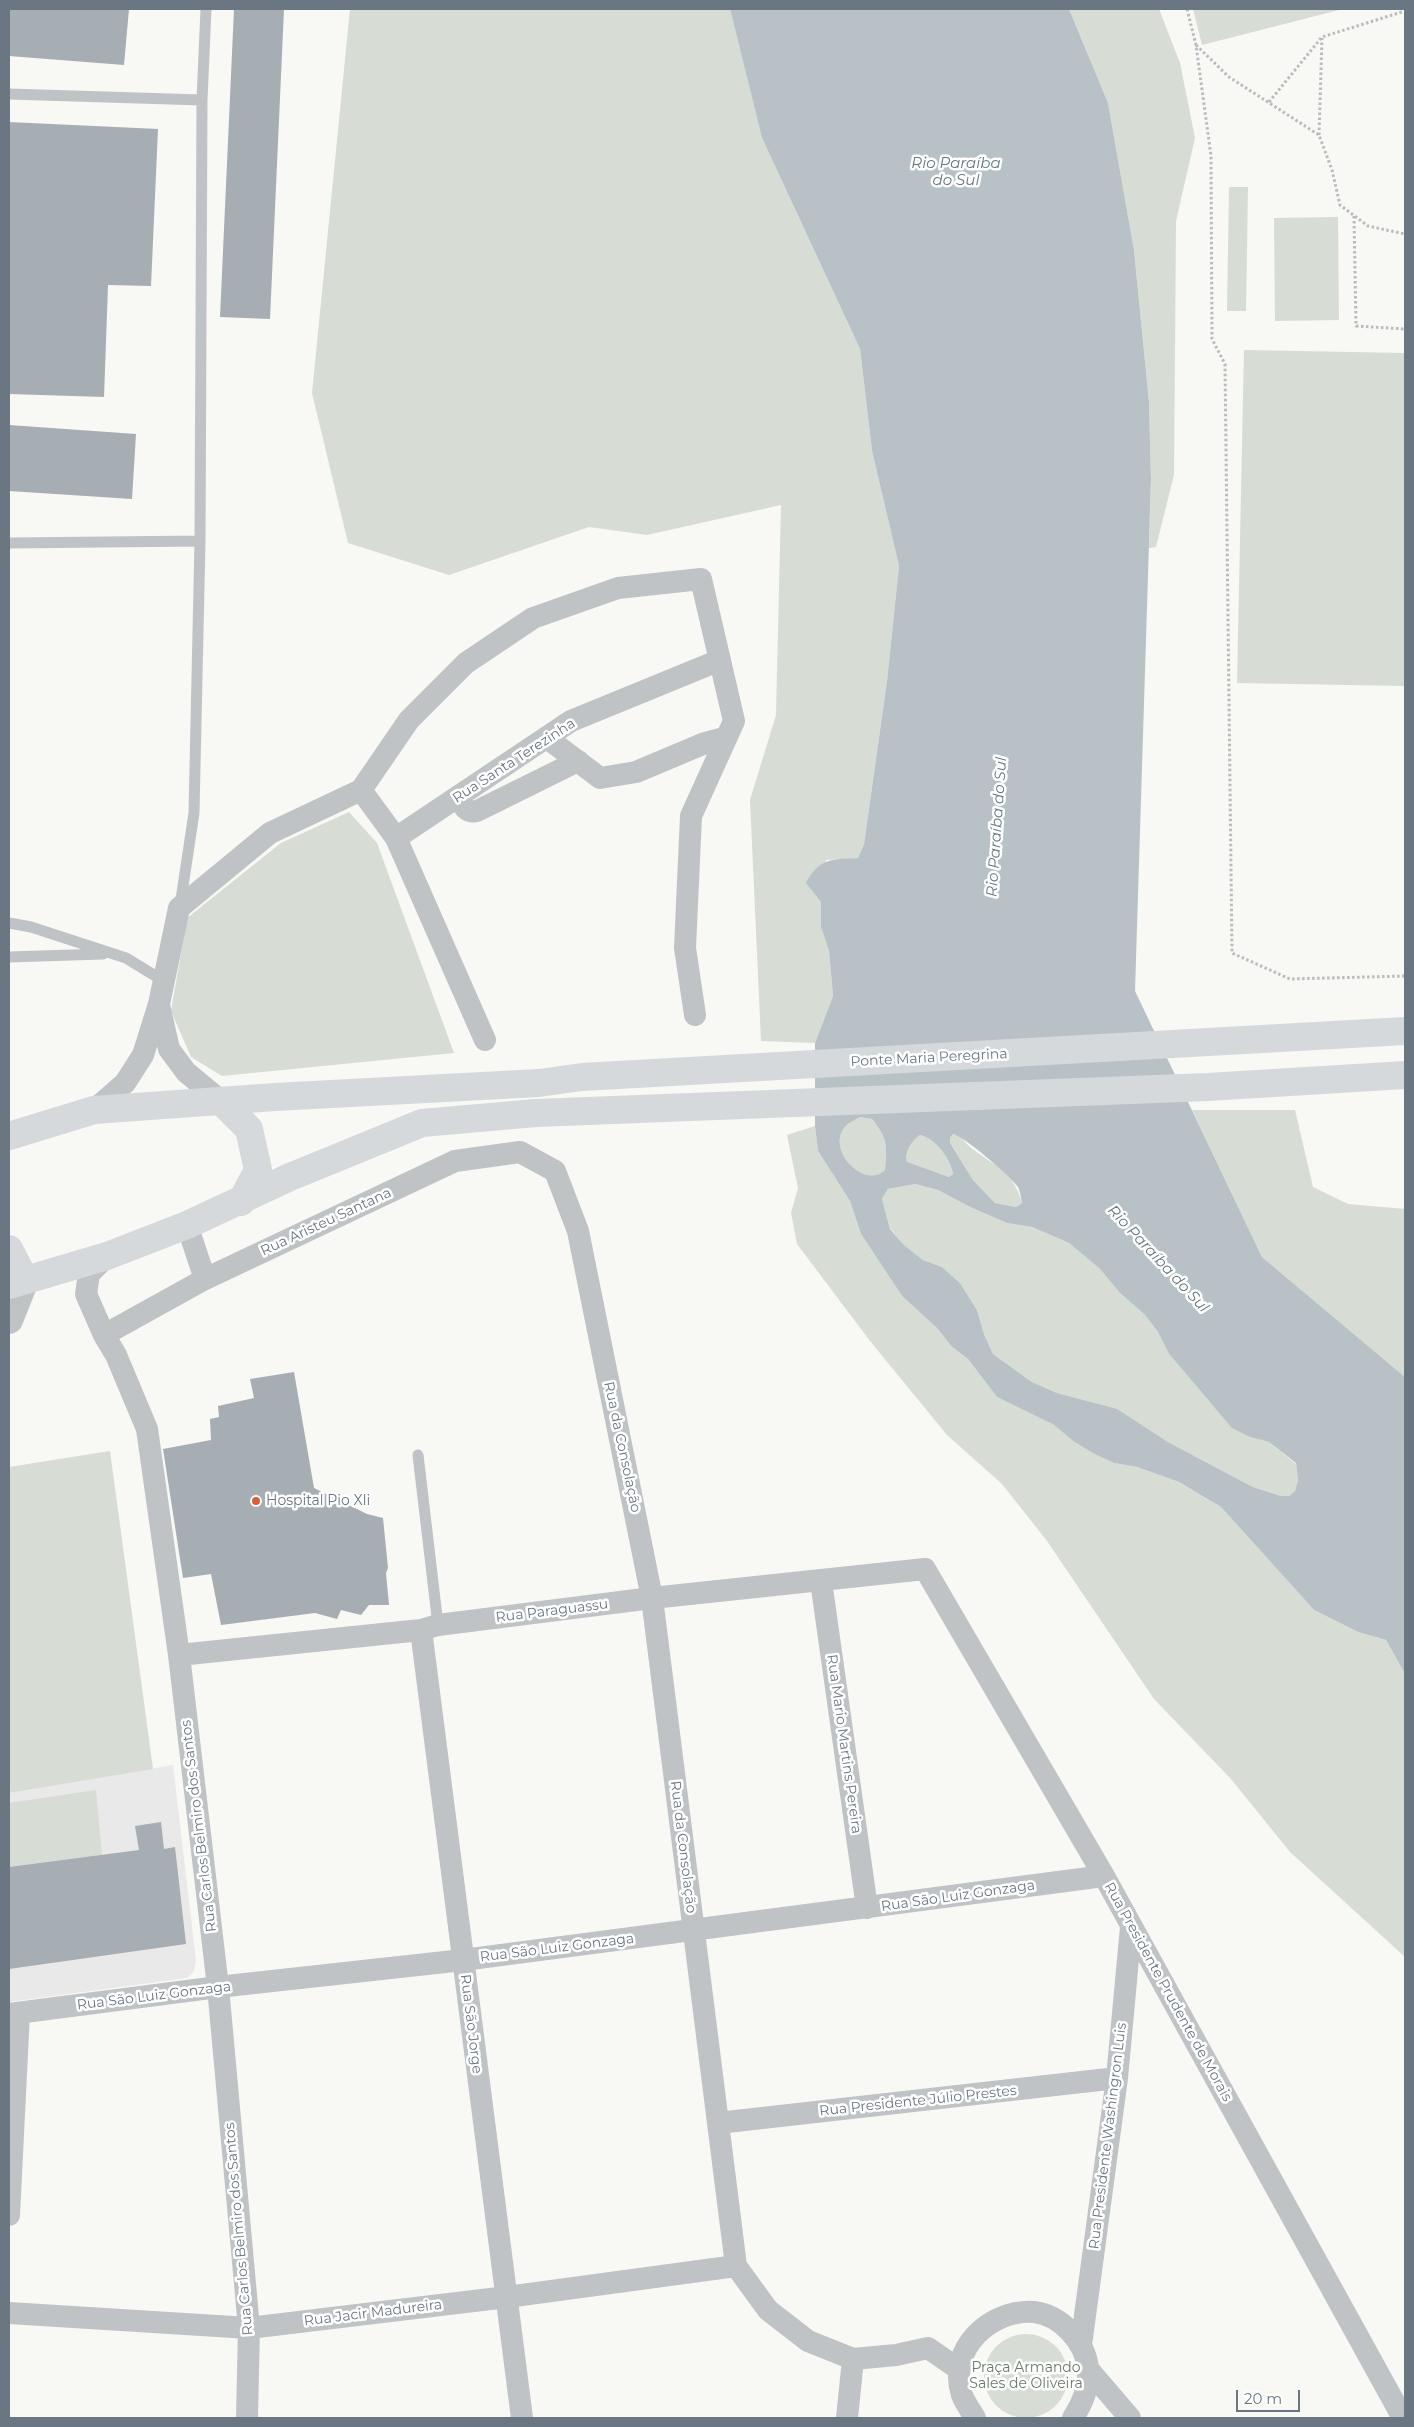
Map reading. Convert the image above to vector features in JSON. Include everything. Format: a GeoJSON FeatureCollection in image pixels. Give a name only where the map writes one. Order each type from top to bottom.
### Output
{"type":"FeatureCollection","features":[{"type":"Feature","properties":{"kind":"main road","name":"Ponte Maria Peregrina"},"geometry":{"type":"LineString","coordinates":[[11,1139],[94,1110],[539,1083],[582,1077],[1405,1032]]}},
{"type":"Feature","properties":{"kind":"main road"},"geometry":{"type":"LineString","coordinates":[[9,1249],[17,1282],[107,1256],[187,1225],[241,1202],[290,1177],[422,1123],[536,1113],[1208,1086],[1405,1075]]}},
{"type":"Feature","properties":{"kind":"main road"},"geometry":{"type":"LineString","coordinates":[[220,1101],[249,1129],[258,1170],[241,1202]]}},
{"type":"Feature","properties":{"kind":"street"},"geometry":{"type":"LineString","coordinates":[[94,1110],[125,1083],[143,1055],[159,1004],[162,980],[179,908],[270,833],[361,790],[409,720],[466,663],[533,618],[618,588],[701,580],[734,721],[691,816],[685,948],[695,1015]]}},
{"type":"Feature","properties":{"kind":"street","name":"Rua Santa Terezinha"},"geometry":{"type":"LineString","coordinates":[[396,838],[571,721],[720,660]]}},
{"type":"Feature","properties":{"kind":"street"},"geometry":{"type":"LineString","coordinates":[[547,738],[600,778],[636,772],[705,743],[727,737]]}},
{"type":"Feature","properties":{"kind":"street"},"geometry":{"type":"LineString","coordinates":[[458,797],[467,810],[477,811],[578,761]]}},
{"type":"Feature","properties":{"kind":"street"},"geometry":{"type":"LineString","coordinates":[[361,790],[396,838],[485,1040]]}},
{"type":"Feature","properties":{"kind":"street"},"geometry":{"type":"LineString","coordinates":[[159,1004],[169,1049],[186,1072],[220,1101]]}},
{"type":"Feature","properties":{"kind":"street","name":"Rua Aristeu Santana"},"geometry":{"type":"LineString","coordinates":[[104,1335],[205,1279],[455,1161],[520,1152],[555,1171]]}},
{"type":"Feature","properties":{"kind":"street","name":"Rua da Consolação"},"geometry":{"type":"LineString","coordinates":[[555,1171],[578,1231],[652,1598],[736,2266],[768,2310],[808,2341],[853,2358],[896,2355],[969,2342]]}},
{"type":"Feature","properties":{"kind":"street"},"geometry":{"type":"LineString","coordinates":[[187,1225],[205,1279]]}},
{"type":"Feature","properties":{"kind":"street","name":"Rua Carlos Belmiro dos Santos"},"geometry":{"type":"LineString","coordinates":[[107,1256],[89,1274],[86,1294],[104,1335],[116,1356],[147,1429],[179,1655],[218,1987],[249,2328],[247,2418]]}},
{"type":"Feature","properties":{"kind":"street"},"geometry":{"type":"LineString","coordinates":[[9,1320],[17,1282]]}},
{"type":"Feature","properties":{"kind":"street","name":"Rua Paraguassu"},"geometry":{"type":"LineString","coordinates":[[179,1655],[429,1628],[652,1598],[926,1569]]}},
{"type":"Feature","properties":{"kind":"street","name":"Rua Presidente Prudente de Morais"},"geometry":{"type":"LineString","coordinates":[[926,1569],[1104,1876],[1403,2418]]}},
{"type":"Feature","properties":{"kind":"street","name":"Rua Mario Martins Pereira"},"geometry":{"type":"LineString","coordinates":[[821,1581],[867,1908]]}},
{"type":"Feature","properties":{"kind":"street","name":"Rua São Jorge"},"geometry":{"type":"LineString","coordinates":[[429,1628],[463,1960],[522,2418]]}},
{"type":"Feature","properties":{"kind":"street","name":"Rua São Luiz Gonzaga"},"geometry":{"type":"LineString","coordinates":[[14,2013],[694,1931],[1104,1876]]}},
{"type":"Feature","properties":{"kind":"street","name":"Rua Presidente Washingron Luis"},"geometry":{"type":"LineString","coordinates":[[1081,2345],[1117,2078],[1131,1927]]}},
{"type":"Feature","properties":{"kind":"street"},"geometry":{"type":"LineString","coordinates":[[9,2215],[14,2013]]}},
{"type":"Feature","properties":{"kind":"street","name":"Rua Presidente Júlio Prestes"},"geometry":{"type":"LineString","coordinates":[[718,2123],[1117,2078]]}},
{"type":"Feature","properties":{"kind":"street","name":"Rua Jacir Madureira"},"geometry":{"type":"LineString","coordinates":[[9,2314],[249,2328],[506,2297],[736,2266]]}},
{"type":"Feature","properties":{"kind":"street"},"geometry":{"type":"LineString","coordinates":[[975,2418],[962,2395],[960,2370],[969,2342],[985,2324],[1002,2316],[1011,2313],[1036,2312],[1062,2323],[1081,2345],[1088,2369],[1085,2397],[1073,2418],[1078,2418]]}},
{"type":"Feature","properties":{"kind":"street"},"geometry":{"type":"LineString","coordinates":[[928,2348],[960,2370]]}},
{"type":"Feature","properties":{"kind":"street"},"geometry":{"type":"LineString","coordinates":[[847,2418],[853,2358]]}},
{"type":"Feature","properties":{"kind":"street"},"geometry":{"type":"LineString","coordinates":[[1088,2369],[1130,2418]]}},
{"type":"Feature","properties":{"kind":"lane"},"geometry":{"type":"LineString","coordinates":[[179,908],[194,813],[200,541],[202,100],[206,9]]}},
{"type":"Feature","properties":{"kind":"lane"},"geometry":{"type":"LineString","coordinates":[[9,94],[202,100]]}},
{"type":"Feature","properties":{"kind":"lane"},"geometry":{"type":"LineString","coordinates":[[9,543],[200,541]]}},
{"type":"Feature","properties":{"kind":"lane"},"geometry":{"type":"LineString","coordinates":[[9,923],[32,927],[126,958],[162,980]]}},
{"type":"Feature","properties":{"kind":"lane"},"geometry":{"type":"LineString","coordinates":[[9,957],[112,954]]}},
{"type":"Feature","properties":{"kind":"lane"},"geometry":{"type":"LineString","coordinates":[[418,1455],[429,1628]]}},
{"type":"Feature","properties":{"kind":"path"},"geometry":{"type":"LineString","coordinates":[[1187,9],[1196,45],[1212,156],[1212,339],[1225,364],[1232,953],[1290,979],[1405,976]]}},
{"type":"Feature","properties":{"kind":"path"},"geometry":{"type":"LineString","coordinates":[[1269,102],[1322,37],[1405,11]]}},
{"type":"Feature","properties":{"kind":"path"},"geometry":{"type":"LineString","coordinates":[[1322,37],[1319,135],[1332,170],[1340,205],[1368,226],[1405,234]]}},
{"type":"Feature","properties":{"kind":"path"},"geometry":{"type":"LineString","coordinates":[[1196,45],[1229,77],[1319,135]]}},
{"type":"Feature","properties":{"kind":"path"},"geometry":{"type":"LineString","coordinates":[[1354,215],[1356,326],[1405,329]]}},
{"type":"Feature","properties":{"kind":"shaded area"},"geometry":{"type":"Polygon","coordinates":[[[173,1765],[196,1961],[194,1971],[187,1978],[9,2002],[9,1793],[173,1765]]]}},
{"type":"Feature","properties":{"kind":"green space"},"geometry":{"type":"Polygon","coordinates":[[[350,9],[730,9],[762,138],[860,349],[872,451],[899,566],[887,681],[864,844],[858,858],[826,860],[821,927],[829,951],[833,996],[815,1043],[761,1041],[750,800],[776,715],[781,505],[647,535],[589,527],[449,575],[348,543],[312,393],[350,9]]]}},
{"type":"Feature","properties":{"kind":"green space"},"geometry":{"type":"Polygon","coordinates":[[[1069,9],[1159,9],[1180,63],[1195,138],[1176,221],[1174,475],[1156,547],[1149,548],[1151,479],[1149,402],[1134,250],[1108,103],[1069,9]]]}},
{"type":"Feature","properties":{"kind":"green space"},"geometry":{"type":"Polygon","coordinates":[[[1193,9],[1343,9],[1202,45],[1193,9]]]}},
{"type":"Feature","properties":{"kind":"green space"},"geometry":{"type":"Polygon","coordinates":[[[1229,187],[1248,187],[1246,311],[1227,311],[1229,187]]]}},
{"type":"Feature","properties":{"kind":"green space"},"geometry":{"type":"Polygon","coordinates":[[[1338,217],[1339,320],[1275,321],[1274,218],[1338,217]]]}},
{"type":"Feature","properties":{"kind":"green space"},"geometry":{"type":"Polygon","coordinates":[[[1244,350],[1405,353],[1405,686],[1237,683],[1244,350]]]}},
{"type":"Feature","properties":{"kind":"green space"},"geometry":{"type":"Polygon","coordinates":[[[349,812],[377,843],[454,1053],[222,1076],[191,1057],[171,1011],[187,918],[281,843],[349,812]]]}},
{"type":"Feature","properties":{"kind":"green space"},"geometry":{"type":"Polygon","coordinates":[[[1192,1110],[1295,1110],[1313,1187],[1348,1204],[1405,1209],[1405,1377],[1262,1257],[1192,1110]]]}},
{"type":"Feature","properties":{"kind":"green space"},"geometry":{"type":"Polygon","coordinates":[[[860,1117],[872,1119],[884,1138],[885,1170],[877,1175],[867,1175],[850,1165],[840,1147],[840,1137],[844,1128],[860,1117]]]}},
{"type":"Feature","properties":{"kind":"green space"},"geometry":{"type":"Polygon","coordinates":[[[815,1126],[818,1151],[850,1201],[861,1234],[902,1296],[938,1329],[951,1346],[968,1359],[997,1397],[1054,1425],[1073,1441],[1114,1463],[1137,1467],[1179,1482],[1221,1507],[1314,1610],[1358,1632],[1386,1640],[1405,1674],[1405,1957],[1290,1852],[1231,1779],[1154,1699],[1047,1541],[1002,1484],[947,1435],[870,1341],[797,1244],[791,1213],[798,1188],[787,1135],[815,1126]]]}},
{"type":"Feature","properties":{"kind":"green space"},"geometry":{"type":"Polygon","coordinates":[[[953,1134],[960,1136],[976,1152],[1011,1179],[1022,1203],[1016,1207],[995,1203],[973,1180],[950,1143],[950,1138],[953,1134]]]}},
{"type":"Feature","properties":{"kind":"green space"},"geometry":{"type":"Polygon","coordinates":[[[920,1135],[937,1145],[946,1156],[953,1174],[949,1177],[907,1163],[909,1147],[920,1135]]]}},
{"type":"Feature","properties":{"kind":"green space"},"geometry":{"type":"Polygon","coordinates":[[[915,1184],[938,1190],[970,1207],[1007,1223],[1032,1227],[1069,1243],[1100,1269],[1120,1293],[1145,1315],[1158,1332],[1169,1354],[1208,1400],[1250,1437],[1269,1442],[1296,1464],[1298,1480],[1295,1491],[1289,1496],[1281,1496],[1253,1487],[1168,1442],[1117,1410],[1057,1393],[1032,1382],[993,1354],[984,1334],[977,1310],[960,1283],[942,1267],[923,1260],[904,1245],[890,1228],[882,1199],[888,1189],[915,1184]]]}},
{"type":"Feature","properties":{"kind":"green space"},"geometry":{"type":"Polygon","coordinates":[[[110,1451],[153,1769],[9,1793],[9,1467],[110,1451]]]}},
{"type":"Feature","properties":{"kind":"green space"},"geometry":{"type":"Polygon","coordinates":[[[96,1790],[102,1855],[9,1867],[9,1803],[96,1790]]]}},
{"type":"Feature","properties":{"kind":"green space","name":"Praça Armando Sales de Oliveira"},"geometry":{"type":"Polygon","coordinates":[[[1026,2334],[1042,2337],[1056,2346],[1065,2360],[1068,2376],[1065,2392],[1056,2406],[1042,2415],[1026,2418],[1010,2415],[996,2406],[987,2392],[984,2376],[987,2360],[996,2346],[1010,2337],[1026,2334]]]}},
{"type":"Feature","properties":{"kind":"water","name":"Rio Paraíba do Sul"},"geometry":{"type":"Polygon","coordinates":[[[730,9],[1069,9],[1108,103],[1134,250],[1149,402],[1151,479],[1135,991],[1262,1257],[1405,1377],[1405,1674],[1386,1640],[1358,1632],[1314,1610],[1221,1507],[1179,1482],[1137,1467],[1114,1463],[1093,1453],[1073,1441],[1054,1425],[997,1397],[968,1359],[951,1346],[938,1329],[902,1296],[861,1234],[850,1201],[818,1151],[815,1126],[815,1043],[833,996],[829,951],[821,927],[821,902],[806,883],[822,864],[834,860],[858,858],[864,844],[887,681],[899,566],[872,451],[860,349],[762,138],[730,9]],[[860,1117],[844,1128],[840,1137],[840,1147],[850,1165],[867,1175],[877,1175],[885,1170],[886,1149],[884,1138],[872,1119],[860,1117]],[[953,1134],[950,1138],[950,1143],[973,1180],[995,1203],[1016,1207],[1022,1203],[1018,1187],[997,1166],[959,1136],[953,1134]],[[920,1135],[908,1151],[907,1162],[949,1177],[953,1174],[946,1156],[937,1145],[926,1137],[920,1135]],[[915,1184],[888,1189],[882,1199],[890,1229],[904,1245],[923,1260],[942,1267],[960,1283],[977,1310],[984,1334],[993,1354],[1032,1382],[1057,1393],[1117,1409],[1168,1442],[1253,1487],[1281,1496],[1289,1496],[1295,1491],[1298,1480],[1296,1463],[1269,1442],[1250,1437],[1232,1428],[1169,1354],[1158,1332],[1145,1315],[1120,1293],[1100,1269],[1069,1243],[1032,1227],[1007,1223],[970,1207],[938,1190],[915,1184]]]}},
{"type":"Feature","properties":{"kind":"building"},"geometry":{"type":"Polygon","coordinates":[[[9,9],[129,9],[124,65],[9,56],[9,9]]]}},
{"type":"Feature","properties":{"kind":"building"},"geometry":{"type":"Polygon","coordinates":[[[234,9],[284,9],[270,319],[220,317],[234,9]]]}},
{"type":"Feature","properties":{"kind":"building"},"geometry":{"type":"Polygon","coordinates":[[[9,122],[158,129],[151,286],[108,285],[104,397],[9,394],[9,122]]]}},
{"type":"Feature","properties":{"kind":"building"},"geometry":{"type":"Polygon","coordinates":[[[9,425],[136,434],[132,499],[9,491],[9,425]]]}},
{"type":"Feature","properties":{"kind":"building","name":"Hospital Pio XIi"},"geometry":{"type":"Polygon","coordinates":[[[294,1372],[314,1488],[367,1514],[383,1518],[388,1568],[386,1573],[389,1605],[369,1605],[361,1615],[341,1610],[337,1619],[315,1613],[221,1625],[211,1574],[183,1578],[163,1449],[211,1440],[210,1419],[219,1417],[218,1406],[254,1398],[250,1379],[294,1372]]]}},
{"type":"Feature","properties":{"kind":"building"},"geometry":{"type":"Polygon","coordinates":[[[161,1822],[164,1849],[175,1847],[186,1944],[9,1969],[9,1867],[139,1850],[135,1826],[161,1822]]]}},
{"type":"Feature","properties":{"kind":"place","name":"Hospital Pio XIi"},"geometry":{"type":"Point","coordinates":[256,1501]}}]}
